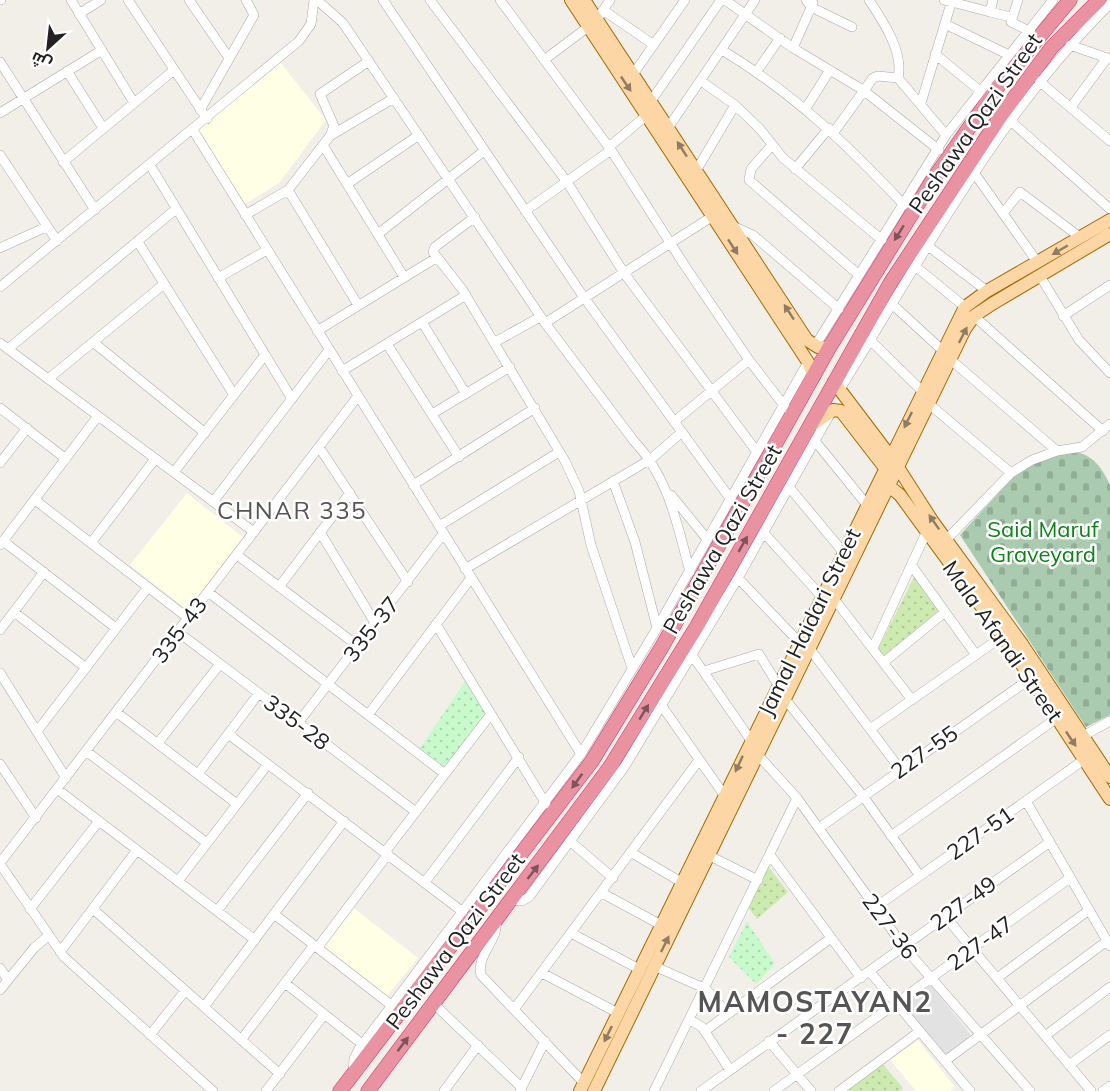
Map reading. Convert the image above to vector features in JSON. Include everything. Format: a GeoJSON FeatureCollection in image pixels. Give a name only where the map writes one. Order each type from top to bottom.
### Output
{"type":"FeatureCollection","features":[{"type":"Feature","properties":{"kind":"highway","name":"Peshawa Qazi Street"},"geometry":{"type":"LineString","coordinates":[[340,1091],[456,942],[640,681],[663,645],[787,409],[814,376],[822,347],[934,178],[978,99],[1033,33],[1070,0]]}},
{"type":"Feature","properties":{"kind":"highway","name":"Peshawa Qazi Street"},"geometry":{"type":"LineString","coordinates":[[368,1091],[496,919],[630,746],[657,692],[686,655],[812,435],[891,282],[961,184],[1052,47],[1101,5]]}},
{"type":"Feature","properties":{"kind":"highway"},"geometry":{"type":"LineString","coordinates":[[934,178],[936,154]]}},
{"type":"Feature","properties":{"kind":"highway"},"geometry":{"type":"LineString","coordinates":[[663,645],[662,651],[667,657],[686,655]]}},
{"type":"Feature","properties":{"kind":"highway"},"geometry":{"type":"LineString","coordinates":[[640,681],[647,676],[655,679],[658,685],[657,692]]}},
{"type":"Feature","properties":{"kind":"highway"},"geometry":{"type":"LineString","coordinates":[[456,942],[471,955]]}},
{"type":"Feature","properties":{"kind":"main road"},"geometry":{"type":"LineString","coordinates":[[571,0],[596,19]]}},
{"type":"Feature","properties":{"kind":"main road"},"geometry":{"type":"LineString","coordinates":[[584,0],[647,115],[808,362],[814,376]]}},
{"type":"Feature","properties":{"kind":"main road"},"geometry":{"type":"LineString","coordinates":[[619,63],[634,73],[807,340],[822,347]]}},
{"type":"Feature","properties":{"kind":"main road","name":"Jamal Haidari Street"},"geometry":{"type":"LineString","coordinates":[[969,311],[1039,269],[1110,220]]}},
{"type":"Feature","properties":{"kind":"main road","name":"Jamal Haidari Street"},"geometry":{"type":"LineString","coordinates":[[586,1088],[634,994],[639,969],[750,739],[805,645],[835,600],[901,473],[929,404],[937,376],[969,311],[987,291],[1110,235]]}},
{"type":"Feature","properties":{"kind":"main road","name":"Jamal Haidari Street"},"geometry":{"type":"LineString","coordinates":[[805,645],[822,597],[867,505],[885,458],[922,392],[937,376]]}},
{"type":"Feature","properties":{"kind":"main road"},"geometry":{"type":"LineString","coordinates":[[837,386],[885,458]]}},
{"type":"Feature","properties":{"kind":"main road"},"geometry":{"type":"LineString","coordinates":[[812,435],[833,410],[843,413],[885,458]]}},
{"type":"Feature","properties":{"kind":"main road","name":"Mala Afandi Street"},"geometry":{"type":"LineString","coordinates":[[901,473],[1018,647],[1110,777]]}},
{"type":"Feature","properties":{"kind":"main road","name":"Mala Afandi Street"},"geometry":{"type":"LineString","coordinates":[[892,489],[1003,636],[1018,647],[1031,678],[1110,799]]}},
{"type":"Feature","properties":{"kind":"main road","name":"Jamal Haidari Street"},"geometry":{"type":"LineString","coordinates":[[586,1088],[618,1013],[654,966],[785,699],[784,682]]}},
{"type":"Feature","properties":{"kind":"street"},"geometry":{"type":"LineString","coordinates":[[71,0],[134,103]]}},
{"type":"Feature","properties":{"kind":"street"},"geometry":{"type":"LineString","coordinates":[[79,14],[101,0]]}},
{"type":"Feature","properties":{"kind":"street"},"geometry":{"type":"LineString","coordinates":[[128,0],[207,119]]}},
{"type":"Feature","properties":{"kind":"street"},"geometry":{"type":"LineString","coordinates":[[189,0],[230,58]]}},
{"type":"Feature","properties":{"kind":"street"},"geometry":{"type":"LineString","coordinates":[[200,110],[254,15],[246,0]]}},
{"type":"Feature","properties":{"kind":"street"},"geometry":{"type":"LineString","coordinates":[[0,287],[207,119],[304,36],[311,24],[315,0],[343,23],[542,320],[634,441],[651,459],[668,491],[707,538]]}},
{"type":"Feature","properties":{"kind":"street"},"geometry":{"type":"LineString","coordinates":[[383,0],[583,296],[729,497]]}},
{"type":"Feature","properties":{"kind":"street"},"geometry":{"type":"LineString","coordinates":[[430,0],[567,182],[624,273],[757,452]]}},
{"type":"Feature","properties":{"kind":"street"},"geometry":{"type":"LineString","coordinates":[[500,0],[610,148],[670,243],[749,360],[787,409]]}},
{"type":"Feature","properties":{"kind":"street"},"geometry":{"type":"LineString","coordinates":[[544,60],[596,19],[610,0]]}},
{"type":"Feature","properties":{"kind":"street"},"geometry":{"type":"LineString","coordinates":[[634,73],[685,0]]}},
{"type":"Feature","properties":{"kind":"street"},"geometry":{"type":"LineString","coordinates":[[651,101],[723,0],[793,48],[863,90],[936,154]]}},
{"type":"Feature","properties":{"kind":"street"},"geometry":{"type":"LineString","coordinates":[[668,128],[755,0]]}},
{"type":"Feature","properties":{"kind":"street"},"geometry":{"type":"LineString","coordinates":[[990,12],[993,0]]}},
{"type":"Feature","properties":{"kind":"street"},"geometry":{"type":"LineString","coordinates":[[1018,0],[1011,17],[1012,24],[1033,33]]}},
{"type":"Feature","properties":{"kind":"street"},"geometry":{"type":"LineString","coordinates":[[921,104],[945,24],[949,1],[1011,17]]}},
{"type":"Feature","properties":{"kind":"street"},"geometry":{"type":"LineString","coordinates":[[822,347],[839,309],[946,135],[978,99],[1007,54],[1033,33],[1051,1]]}},
{"type":"Feature","properties":{"kind":"street"},"geometry":{"type":"LineString","coordinates":[[793,48],[810,2],[852,27]]}},
{"type":"Feature","properties":{"kind":"street"},"geometry":{"type":"LineString","coordinates":[[875,3],[898,52],[900,67],[898,78]]}},
{"type":"Feature","properties":{"kind":"street"},"geometry":{"type":"LineString","coordinates":[[1101,5],[1040,81],[1006,117],[1110,209]]}},
{"type":"Feature","properties":{"kind":"street"},"geometry":{"type":"LineString","coordinates":[[596,19],[654,45]]}},
{"type":"Feature","properties":{"kind":"street"},"geometry":{"type":"LineString","coordinates":[[945,24],[1007,54]]}},
{"type":"Feature","properties":{"kind":"street"},"geometry":{"type":"LineString","coordinates":[[757,71],[780,38]]}},
{"type":"Feature","properties":{"kind":"street"},"geometry":{"type":"LineString","coordinates":[[1070,45],[1108,58],[1071,107]]}},
{"type":"Feature","properties":{"kind":"street"},"geometry":{"type":"LineString","coordinates":[[0,113],[102,50]]}},
{"type":"Feature","properties":{"kind":"street"},"geometry":{"type":"LineString","coordinates":[[722,50],[757,71],[806,108],[831,130],[904,205]]}},
{"type":"Feature","properties":{"kind":"street"},"geometry":{"type":"LineString","coordinates":[[935,54],[978,99]]}},
{"type":"Feature","properties":{"kind":"street"},"geometry":{"type":"LineString","coordinates":[[245,215],[288,190],[330,136],[334,126],[320,94],[369,61]]}},
{"type":"Feature","properties":{"kind":"street"},"geometry":{"type":"LineString","coordinates":[[0,62],[95,210]]}},
{"type":"Feature","properties":{"kind":"street"},"geometry":{"type":"LineString","coordinates":[[63,162],[174,70]]}},
{"type":"Feature","properties":{"kind":"street"},"geometry":{"type":"LineString","coordinates":[[806,108],[830,70]]}},
{"type":"Feature","properties":{"kind":"street"},"geometry":{"type":"LineString","coordinates":[[67,72],[103,128]]}},
{"type":"Feature","properties":{"kind":"street"},"geometry":{"type":"LineString","coordinates":[[795,169],[876,76],[898,78],[946,135]]}},
{"type":"Feature","properties":{"kind":"street"},"geometry":{"type":"LineString","coordinates":[[701,81],[735,105],[760,129],[795,169],[882,240]]}},
{"type":"Feature","properties":{"kind":"street"},"geometry":{"type":"LineString","coordinates":[[1040,81],[1110,141]]}},
{"type":"Feature","properties":{"kind":"street"},"geometry":{"type":"LineString","coordinates":[[330,136],[394,98]]}},
{"type":"Feature","properties":{"kind":"street"},"geometry":{"type":"LineString","coordinates":[[696,171],[735,105]]}},
{"type":"Feature","properties":{"kind":"street"},"geometry":{"type":"LineString","coordinates":[[525,211],[567,182],[647,115]]}},
{"type":"Feature","properties":{"kind":"street"},"geometry":{"type":"LineString","coordinates":[[193,130],[465,569],[587,757]]}},
{"type":"Feature","properties":{"kind":"street"},"geometry":{"type":"LineString","coordinates":[[837,386],[871,341],[961,184],[975,174],[997,131]]}},
{"type":"Feature","properties":{"kind":"street"},"geometry":{"type":"LineString","coordinates":[[347,184],[419,135]]}},
{"type":"Feature","properties":{"kind":"street"},"geometry":{"type":"LineString","coordinates":[[323,145],[404,277]]}},
{"type":"Feature","properties":{"kind":"street"},"geometry":{"type":"LineString","coordinates":[[772,145],[747,175],[749,180],[859,275]]}},
{"type":"Feature","properties":{"kind":"street"},"geometry":{"type":"LineString","coordinates":[[378,234],[484,151]]}},
{"type":"Feature","properties":{"kind":"street"},"geometry":{"type":"LineString","coordinates":[[0,155],[57,241]]}},
{"type":"Feature","properties":{"kind":"street"},"geometry":{"type":"LineString","coordinates":[[150,165],[292,399]]}},
{"type":"Feature","properties":{"kind":"street"},"geometry":{"type":"LineString","coordinates":[[975,174],[1004,212],[1079,340],[1110,373]]}},
{"type":"Feature","properties":{"kind":"street"},"geometry":{"type":"LineString","coordinates":[[288,190],[358,305]]}},
{"type":"Feature","properties":{"kind":"street"},"geometry":{"type":"LineString","coordinates":[[1004,212],[1018,192],[1023,193],[1081,238]]}},
{"type":"Feature","properties":{"kind":"street"},"geometry":{"type":"LineString","coordinates":[[176,209],[138,242],[4,346],[254,532]]}},
{"type":"Feature","properties":{"kind":"street"},"geometry":{"type":"LineString","coordinates":[[495,342],[542,320],[624,273],[713,216]]}},
{"type":"Feature","properties":{"kind":"street"},"geometry":{"type":"LineString","coordinates":[[474,217],[435,246],[433,252],[466,295],[560,452],[581,500],[613,617],[632,668]]}},
{"type":"Feature","properties":{"kind":"street"},"geometry":{"type":"LineString","coordinates":[[733,226],[753,235],[839,309]]}},
{"type":"Feature","properties":{"kind":"street"},"geometry":{"type":"LineString","coordinates":[[0,248],[46,227]]}},
{"type":"Feature","properties":{"kind":"street"},"geometry":{"type":"LineString","coordinates":[[138,242],[234,395]]}},
{"type":"Feature","properties":{"kind":"street"},"geometry":{"type":"LineString","coordinates":[[927,246],[987,291]]}},
{"type":"Feature","properties":{"kind":"street"},"geometry":{"type":"LineString","coordinates":[[218,278],[267,250]]}},
{"type":"Feature","properties":{"kind":"street"},"geometry":{"type":"LineString","coordinates":[[317,331],[436,258]]}},
{"type":"Feature","properties":{"kind":"street"},"geometry":{"type":"LineString","coordinates":[[915,266],[1106,428],[1082,447],[1057,451],[1032,460],[1011,473],[946,540]]}},
{"type":"Feature","properties":{"kind":"street"},"geometry":{"type":"LineString","coordinates":[[48,379],[164,284]]}},
{"type":"Feature","properties":{"kind":"street"},"geometry":{"type":"LineString","coordinates":[[1063,316],[1110,285]]}},
{"type":"Feature","properties":{"kind":"street"},"geometry":{"type":"LineString","coordinates":[[342,371],[466,295]]}},
{"type":"Feature","properties":{"kind":"street"},"geometry":{"type":"LineString","coordinates":[[892,304],[946,355],[1057,451]]}},
{"type":"Feature","properties":{"kind":"street"},"geometry":{"type":"LineString","coordinates":[[422,322],[466,394]]}},
{"type":"Feature","properties":{"kind":"street"},"geometry":{"type":"LineString","coordinates":[[871,341],[922,392]]}},
{"type":"Feature","properties":{"kind":"street"},"geometry":{"type":"LineString","coordinates":[[93,342],[205,433]]}},
{"type":"Feature","properties":{"kind":"street"},"geometry":{"type":"LineString","coordinates":[[387,344],[459,457]]}},
{"type":"Feature","properties":{"kind":"street"},"geometry":{"type":"LineString","coordinates":[[213,502],[329,350]]}},
{"type":"Feature","properties":{"kind":"street"},"geometry":{"type":"LineString","coordinates":[[174,472],[265,355]]}},
{"type":"Feature","properties":{"kind":"street"},"geometry":{"type":"LineString","coordinates":[[675,421],[749,360]]}},
{"type":"Feature","properties":{"kind":"street"},"geometry":{"type":"LineString","coordinates":[[353,1074],[354,1059],[362,1044],[546,804],[587,757],[632,668],[690,572],[729,497],[787,409],[808,362]]}},
{"type":"Feature","properties":{"kind":"street"},"geometry":{"type":"LineString","coordinates":[[432,414],[510,367]]}},
{"type":"Feature","properties":{"kind":"street","name":"335-43"},"geometry":{"type":"LineString","coordinates":[[0,863],[358,396]]}},
{"type":"Feature","properties":{"kind":"street"},"geometry":{"type":"LineString","coordinates":[[929,404],[1011,473]]}},
{"type":"Feature","properties":{"kind":"street"},"geometry":{"type":"LineString","coordinates":[[0,408],[66,459]]}},
{"type":"Feature","properties":{"kind":"street"},"geometry":{"type":"LineString","coordinates":[[413,485],[535,408]]}},
{"type":"Feature","properties":{"kind":"street"},"geometry":{"type":"LineString","coordinates":[[99,416],[2,543],[44,572],[116,628]]}},
{"type":"Feature","properties":{"kind":"street"},"geometry":{"type":"LineString","coordinates":[[0,463],[27,428]]}},
{"type":"Feature","properties":{"kind":"street"},"geometry":{"type":"LineString","coordinates":[[465,569],[651,459],[682,432]]}},
{"type":"Feature","properties":{"kind":"street"},"geometry":{"type":"LineString","coordinates":[[511,900],[522,901],[529,897],[571,842],[630,746],[662,705],[686,655],[738,578],[764,533],[789,487],[812,435],[867,505]]}},
{"type":"Feature","properties":{"kind":"street"},"geometry":{"type":"LineString","coordinates":[[319,447],[408,582]]}},
{"type":"Feature","properties":{"kind":"street"},"geometry":{"type":"LineString","coordinates":[[441,530],[560,452]]}},
{"type":"Feature","properties":{"kind":"street"},"geometry":{"type":"LineString","coordinates":[[91,543],[155,459]]}},
{"type":"Feature","properties":{"kind":"street"},"geometry":{"type":"LineString","coordinates":[[613,481],[635,542],[657,628]]}},
{"type":"Feature","properties":{"kind":"street"},"geometry":{"type":"LineString","coordinates":[[789,487],[844,553]]}},
{"type":"Feature","properties":{"kind":"street"},"geometry":{"type":"LineString","coordinates":[[668,491],[690,572]]}},
{"type":"Feature","properties":{"kind":"street"},"geometry":{"type":"LineString","coordinates":[[279,587],[350,493]]}},
{"type":"Feature","properties":{"kind":"street"},"geometry":{"type":"LineString","coordinates":[[34,500],[188,618]]}},
{"type":"Feature","properties":{"kind":"street","name":"335-37"},"geometry":{"type":"LineString","coordinates":[[298,723],[408,582],[441,530]]}},
{"type":"Feature","properties":{"kind":"street"},"geometry":{"type":"LineString","coordinates":[[320,532],[375,623]]}},
{"type":"Feature","properties":{"kind":"street"},"geometry":{"type":"LineString","coordinates":[[764,533],[822,597]]}},
{"type":"Feature","properties":{"kind":"street"},"geometry":{"type":"LineString","coordinates":[[873,648],[926,533]]}},
{"type":"Feature","properties":{"kind":"street"},"geometry":{"type":"LineString","coordinates":[[237,555],[358,646]]}},
{"type":"Feature","properties":{"kind":"street"},"geometry":{"type":"LineString","coordinates":[[912,566],[976,655]]}},
{"type":"Feature","properties":{"kind":"street"},"geometry":{"type":"LineString","coordinates":[[0,630],[44,572]]}},
{"type":"Feature","properties":{"kind":"street"},"geometry":{"type":"LineString","coordinates":[[368,714],[471,578]]}},
{"type":"Feature","properties":{"kind":"street"},"geometry":{"type":"LineString","coordinates":[[738,578],[805,645],[900,769]]}},
{"type":"Feature","properties":{"kind":"street"},"geometry":{"type":"LineString","coordinates":[[38,730],[147,587]]}},
{"type":"Feature","properties":{"kind":"street"},"geometry":{"type":"LineString","coordinates":[[208,592],[445,774]]}},
{"type":"Feature","properties":{"kind":"street"},"geometry":{"type":"LineString","coordinates":[[835,600],[912,700]]}},
{"type":"Feature","properties":{"kind":"street"},"geometry":{"type":"LineString","coordinates":[[14,612],[86,668]]}},
{"type":"Feature","properties":{"kind":"street"},"geometry":{"type":"LineString","coordinates":[[884,662],[945,612]]}},
{"type":"Feature","properties":{"kind":"street"},"geometry":{"type":"LineString","coordinates":[[436,624],[546,804]]}},
{"type":"Feature","properties":{"kind":"street","name":"335-28"},"geometry":{"type":"LineString","coordinates":[[178,632],[416,812]]}},
{"type":"Feature","properties":{"kind":"street"},"geometry":{"type":"LineString","coordinates":[[870,729],[1003,636]]}},
{"type":"Feature","properties":{"kind":"street"},"geometry":{"type":"LineString","coordinates":[[704,670],[759,654],[784,682]]}},
{"type":"Feature","properties":{"kind":"street"},"geometry":{"type":"LineString","coordinates":[[686,655],[704,670],[750,739]]}},
{"type":"Feature","properties":{"kind":"street"},"geometry":{"type":"LineString","coordinates":[[158,743],[220,664]]}},
{"type":"Feature","properties":{"kind":"street"},"geometry":{"type":"LineString","coordinates":[[0,673],[38,730],[66,778]]}},
{"type":"Feature","properties":{"kind":"street","name":"227-55"},"geometry":{"type":"LineString","coordinates":[[819,828],[1031,678]]}},
{"type":"Feature","properties":{"kind":"street"},"geometry":{"type":"LineString","coordinates":[[198,774],[259,693]]}},
{"type":"Feature","properties":{"kind":"street"},"geometry":{"type":"LineString","coordinates":[[785,699],[863,796],[920,876]]}},
{"type":"Feature","properties":{"kind":"street"},"geometry":{"type":"LineString","coordinates":[[662,705],[724,795]]}},
{"type":"Feature","properties":{"kind":"street"},"geometry":{"type":"LineString","coordinates":[[116,712],[237,804]]}},
{"type":"Feature","properties":{"kind":"street"},"geometry":{"type":"LineString","coordinates":[[241,1040],[316,946],[491,714]]}},
{"type":"Feature","properties":{"kind":"street"},"geometry":{"type":"LineString","coordinates":[[891,836],[1057,718]]}},
{"type":"Feature","properties":{"kind":"street"},"geometry":{"type":"LineString","coordinates":[[1083,736],[1110,721]]}},
{"type":"Feature","properties":{"kind":"street"},"geometry":{"type":"LineString","coordinates":[[228,734],[463,912]]}},
{"type":"Feature","properties":{"kind":"street"},"geometry":{"type":"LineString","coordinates":[[86,752],[207,843]]}},
{"type":"Feature","properties":{"kind":"street","name":"227-36"},"geometry":{"type":"LineString","coordinates":[[758,754],[797,798],[904,947],[1030,1091]]}},
{"type":"Feature","properties":{"kind":"street"},"geometry":{"type":"LineString","coordinates":[[425,882],[519,757]]}},
{"type":"Feature","properties":{"kind":"street","name":"227-51"},"geometry":{"type":"LineString","coordinates":[[876,907],[1084,759]]}},
{"type":"Feature","properties":{"kind":"street"},"geometry":{"type":"LineString","coordinates":[[515,1008],[699,760]]}},
{"type":"Feature","properties":{"kind":"street"},"geometry":{"type":"LineString","coordinates":[[0,764],[36,818]]}},
{"type":"Feature","properties":{"kind":"street"},"geometry":{"type":"LineString","coordinates":[[178,880],[268,764]]}},
{"type":"Feature","properties":{"kind":"street"},"geometry":{"type":"LineString","coordinates":[[57,789],[255,940]]}},
{"type":"Feature","properties":{"kind":"street"},"geometry":{"type":"LineString","coordinates":[[217,911],[308,794]]}},
{"type":"Feature","properties":{"kind":"street"},"geometry":{"type":"LineString","coordinates":[[654,1091],[706,989],[797,798]]}},
{"type":"Feature","properties":{"kind":"street"},"geometry":{"type":"LineString","coordinates":[[945,1061],[1108,944],[1026,801]]}},
{"type":"Feature","properties":{"kind":"street"},"geometry":{"type":"LineString","coordinates":[[30,909],[99,821]]}},
{"type":"Feature","properties":{"kind":"street"},"geometry":{"type":"LineString","coordinates":[[204,1007],[344,821]]}},
{"type":"Feature","properties":{"kind":"street"},"geometry":{"type":"LineString","coordinates":[[571,842],[613,878]]}},
{"type":"Feature","properties":{"kind":"street","name":"227-49"},"geometry":{"type":"LineString","coordinates":[[700,1091],[870,972],[944,915],[1050,842]]}},
{"type":"Feature","properties":{"kind":"street"},"geometry":{"type":"LineString","coordinates":[[60,952],[137,850]]}},
{"type":"Feature","properties":{"kind":"street"},"geometry":{"type":"LineString","coordinates":[[632,853],[681,882]]}},
{"type":"Feature","properties":{"kind":"street"},"geometry":{"type":"LineString","coordinates":[[708,855],[758,880]]}},
{"type":"Feature","properties":{"kind":"street"},"geometry":{"type":"LineString","coordinates":[[770,855],[861,978]]}},
{"type":"Feature","properties":{"kind":"street"},"geometry":{"type":"LineString","coordinates":[[0,863],[48,936],[76,970],[213,1091]]}},
{"type":"Feature","properties":{"kind":"street","name":"227-47"},"geometry":{"type":"LineString","coordinates":[[774,1091],[1070,879]]}},
{"type":"Feature","properties":{"kind":"street"},"geometry":{"type":"LineString","coordinates":[[602,893],[661,925]]}},
{"type":"Feature","properties":{"kind":"street"},"geometry":{"type":"LineString","coordinates":[[93,909],[280,1074]]}},
{"type":"Feature","properties":{"kind":"street"},"geometry":{"type":"LineString","coordinates":[[997,978],[1089,910]]}},
{"type":"Feature","properties":{"kind":"street"},"geometry":{"type":"LineString","coordinates":[[274,914],[391,1005]]}},
{"type":"Feature","properties":{"kind":"street"},"geometry":{"type":"LineString","coordinates":[[944,915],[1091,1091]]}},
{"type":"Feature","properties":{"kind":"street"},"geometry":{"type":"LineString","coordinates":[[496,919],[496,932],[480,964],[481,975],[515,1008],[586,1088]]}},
{"type":"Feature","properties":{"kind":"street"},"geometry":{"type":"LineString","coordinates":[[571,933],[639,969]]}},
{"type":"Feature","properties":{"kind":"street"},"geometry":{"type":"LineString","coordinates":[[0,990],[34,948],[48,936]]}},
{"type":"Feature","properties":{"kind":"street"},"geometry":{"type":"LineString","coordinates":[[705,1031],[831,938]]}},
{"type":"Feature","properties":{"kind":"street"},"geometry":{"type":"LineString","coordinates":[[654,966],[706,989],[728,1014]]}},
{"type":"Feature","properties":{"kind":"street"},"geometry":{"type":"LineString","coordinates":[[0,968],[8,980]]}},
{"type":"Feature","properties":{"kind":"street"},"geometry":{"type":"LineString","coordinates":[[542,972],[618,1013]]}},
{"type":"Feature","properties":{"kind":"street"},"geometry":{"type":"LineString","coordinates":[[870,972],[968,1090]]}},
{"type":"Feature","properties":{"kind":"street"},"geometry":{"type":"LineString","coordinates":[[285,982],[362,1044]]}},
{"type":"Feature","properties":{"kind":"street"},"geometry":{"type":"LineString","coordinates":[[1046,1035],[1110,987]]}},
{"type":"Feature","properties":{"kind":"street"},"geometry":{"type":"LineString","coordinates":[[150,1035],[185,991]]}},
{"type":"Feature","properties":{"kind":"street"},"geometry":{"type":"LineString","coordinates":[[434,1004],[521,1090],[545,1041]]}},
{"type":"Feature","properties":{"kind":"street"},"geometry":{"type":"LineString","coordinates":[[266,1091],[324,1015]]}},
{"type":"Feature","properties":{"kind":"street"},"geometry":{"type":"LineString","coordinates":[[690,1020],[705,1031],[730,1070]]}},
{"type":"Feature","properties":{"kind":"street"},"geometry":{"type":"LineString","coordinates":[[839,1091],[920,1030]]}},
{"type":"Feature","properties":{"kind":"street"},"geometry":{"type":"LineString","coordinates":[[1069,1065],[1110,1035]]}},
{"type":"Feature","properties":{"kind":"street"},"geometry":{"type":"LineString","coordinates":[[769,1041],[811,1091]]}},
{"type":"Feature","properties":{"kind":"street"},"geometry":{"type":"LineString","coordinates":[[444,1091],[478,1045]]}},
{"type":"Feature","properties":{"kind":"shaded area"},"geometry":{"type":"Polygon","coordinates":[[[280,62],[326,120],[279,183],[245,204],[198,129],[280,62]]]}},
{"type":"Feature","properties":{"kind":"shaded area"},"geometry":{"type":"Polygon","coordinates":[[[187,493],[244,538],[187,610],[130,565],[187,493]]]}},
{"type":"Feature","properties":{"kind":"shaded area"},"geometry":{"type":"Polygon","coordinates":[[[351,906],[418,958],[387,996],[319,946],[351,906]]]}},
{"type":"Feature","properties":{"kind":"shaded area"},"geometry":{"type":"Polygon","coordinates":[[[931,985],[973,1038],[948,1059],[903,1005],[931,985]]]}},
{"type":"Feature","properties":{"kind":"shaded area"},"geometry":{"type":"Polygon","coordinates":[[[918,1040],[955,1087],[950,1091],[916,1091],[890,1060],[918,1040]]]}},
{"type":"Feature","properties":{"kind":"green space","name":"Said Maruf Graveyard"},"geometry":{"type":"Polygon","coordinates":[[[1073,452],[1086,455],[1096,462],[1110,485],[1110,715],[1086,727],[960,535],[1015,475],[1042,458],[1073,452]]]}},
{"type":"Feature","properties":{"kind":"green space"},"geometry":{"type":"Polygon","coordinates":[[[914,577],[941,613],[884,657],[878,649],[914,577]]]}},
{"type":"Feature","properties":{"kind":"green space"},"geometry":{"type":"Polygon","coordinates":[[[466,680],[486,713],[445,767],[420,748],[466,680]]]}},
{"type":"Feature","properties":{"kind":"green space"},"geometry":{"type":"Polygon","coordinates":[[[767,865],[788,892],[757,919],[747,906],[767,865]]]}},
{"type":"Feature","properties":{"kind":"green space"},"geometry":{"type":"Polygon","coordinates":[[[747,921],[775,964],[756,984],[729,957],[747,921]]]}},
{"type":"Feature","properties":{"kind":"green space"},"geometry":{"type":"Polygon","coordinates":[[[882,1063],[903,1088],[900,1091],[850,1091],[848,1088],[882,1063]]]}},
{"type":"Feature","properties":{"kind":"district","name":"CHNAR 335"},"geometry":{"type":"Point","coordinates":[292,510]}},
{"type":"Feature","properties":{"kind":"district","name":"MAMOSTAYAN2 - 227"},"geometry":{"type":"Point","coordinates":[815,1017]}}]}
